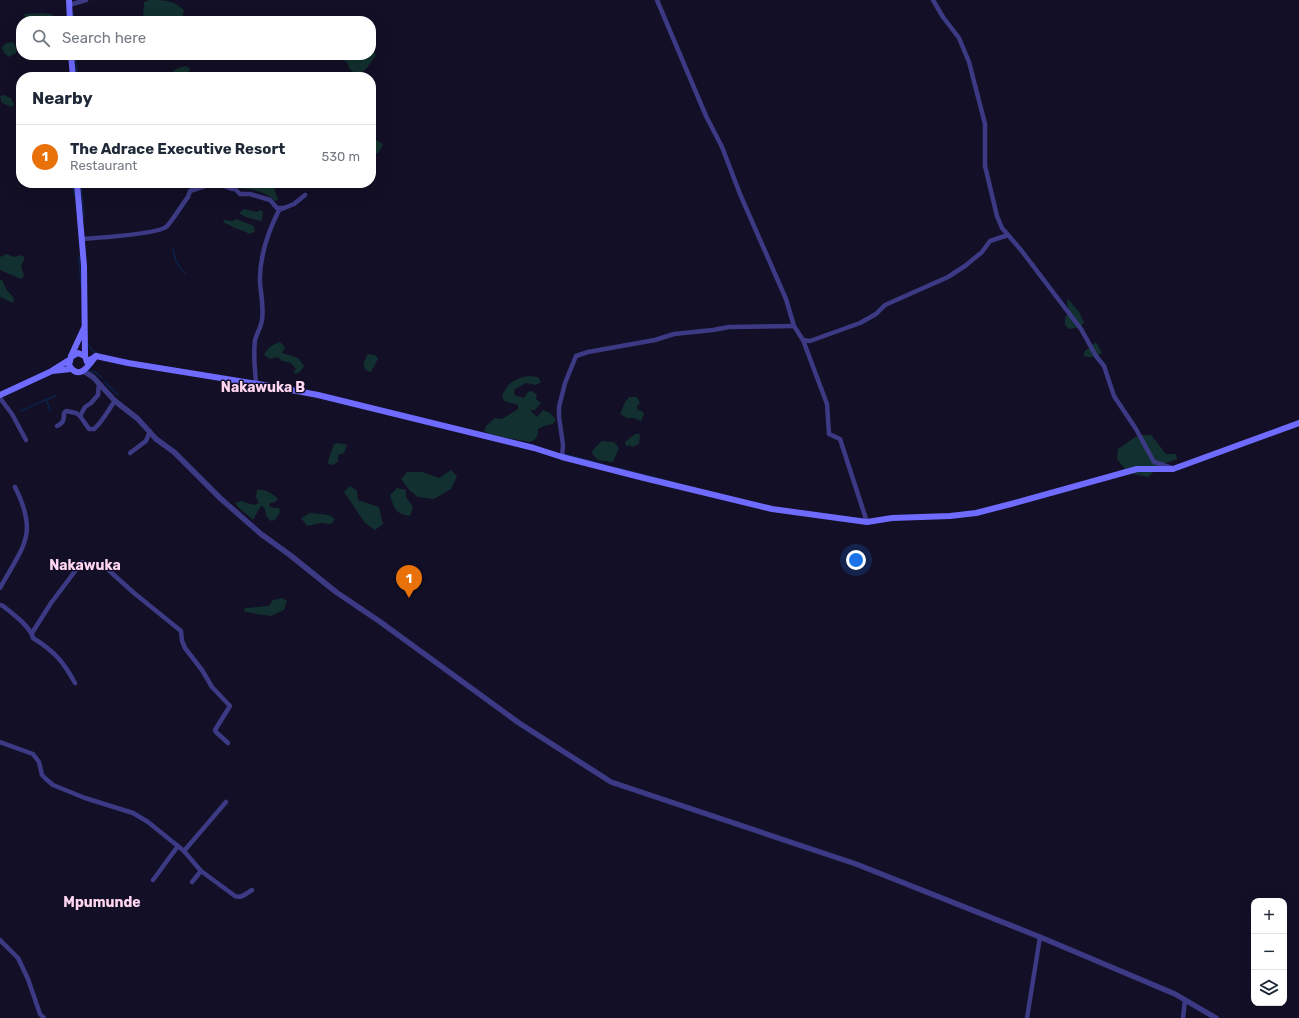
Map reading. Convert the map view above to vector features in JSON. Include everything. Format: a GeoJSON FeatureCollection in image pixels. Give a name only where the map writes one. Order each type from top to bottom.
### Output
{"type":"FeatureCollection","features":[{"type":"Feature","properties":{"kind":"main road"},"geometry":{"type":"LineString","coordinates":[[69,3],[70,16]]}},
{"type":"Feature","properties":{"kind":"main road"},"geometry":{"type":"LineString","coordinates":[[72,60],[72,72]]}},
{"type":"Feature","properties":{"kind":"main road"},"geometry":{"type":"LineString","coordinates":[[77,188],[84,266],[85,356],[87,362],[96,356],[349,402],[534,448],[562,457],[772,508],[867,522],[892,518],[950,516],[976,513],[1137,469],[1173,469],[1299,423]]}},
{"type":"Feature","properties":{"kind":"main road"},"geometry":{"type":"LineString","coordinates":[[71,369],[69,365],[70,358],[85,327]]}},
{"type":"Feature","properties":{"kind":"main road"},"geometry":{"type":"LineString","coordinates":[[0,397],[52,371],[78,353],[85,356]]}},
{"type":"Feature","properties":{"kind":"main road"},"geometry":{"type":"LineString","coordinates":[[52,371],[71,369],[78,372],[83,372],[96,356]]}},
{"type":"Feature","properties":{"kind":"street"},"geometry":{"type":"LineString","coordinates":[[69,3],[86,0]]}},
{"type":"Feature","properties":{"kind":"street"},"geometry":{"type":"LineString","coordinates":[[657,0],[706,116],[722,147],[740,194],[786,299],[794,326],[802,340],[826,404],[829,434],[840,438],[867,522]]}},
{"type":"Feature","properties":{"kind":"street"},"geometry":{"type":"LineString","coordinates":[[933,0],[943,17],[959,38],[969,62],[985,124],[985,166],[997,216],[1002,228],[1046,283],[1080,329],[1096,356],[1104,366],[1114,396],[1136,429],[1154,462],[1173,469]]}},
{"type":"Feature","properties":{"kind":"street"},"geometry":{"type":"LineString","coordinates":[[82,239],[161,229],[166,226],[190,191],[199,188]]}},
{"type":"Feature","properties":{"kind":"street"},"geometry":{"type":"LineString","coordinates":[[234,188],[240,194],[250,194],[264,198],[270,200],[277,208],[284,208]]}},
{"type":"Feature","properties":{"kind":"street"},"geometry":{"type":"LineString","coordinates":[[256,384],[254,360],[256,340],[262,320],[263,301],[260,283],[265,244],[279,210],[294,204],[305,196]]}},
{"type":"Feature","properties":{"kind":"street"},"geometry":{"type":"LineString","coordinates":[[802,340],[810,341],[860,323],[876,314],[885,305],[948,277],[965,266],[982,252],[990,241],[1008,234]]}},
{"type":"Feature","properties":{"kind":"street"},"geometry":{"type":"LineString","coordinates":[[562,457],[563,445],[559,407],[576,356],[588,352],[655,340],[674,334],[701,332],[729,327],[794,326]]}},
{"type":"Feature","properties":{"kind":"street"},"geometry":{"type":"LineString","coordinates":[[83,372],[93,377],[116,401],[150,431],[156,439],[174,452],[220,498],[256,529],[336,592],[379,621],[519,723],[610,782],[856,864],[1040,937],[1175,994],[1216,1018]]}},
{"type":"Feature","properties":{"kind":"street"},"geometry":{"type":"LineString","coordinates":[[80,416],[85,407],[98,395],[99,384]]}},
{"type":"Feature","properties":{"kind":"street"},"geometry":{"type":"LineString","coordinates":[[0,397],[12,414],[26,440]]}},
{"type":"Feature","properties":{"kind":"street"},"geometry":{"type":"LineString","coordinates":[[57,426],[64,420],[64,413],[66,411],[76,413],[80,416],[89,429],[94,429],[101,423],[105,413],[116,401]]}},
{"type":"Feature","properties":{"kind":"street"},"geometry":{"type":"LineString","coordinates":[[130,453],[146,441],[150,431]]}},
{"type":"Feature","properties":{"kind":"street"},"geometry":{"type":"LineString","coordinates":[[0,588],[15,562],[28,532],[25,509],[15,487]]}},
{"type":"Feature","properties":{"kind":"street"},"geometry":{"type":"LineString","coordinates":[[32,633],[51,603],[82,562],[90,565],[98,564],[104,566],[181,631],[182,641],[185,648],[202,670],[212,687],[230,706],[215,730],[228,743]]}},
{"type":"Feature","properties":{"kind":"street"},"geometry":{"type":"LineString","coordinates":[[0,605],[9,611],[32,633],[33,638],[55,654],[66,665],[75,683]]}},
{"type":"Feature","properties":{"kind":"street"},"geometry":{"type":"LineString","coordinates":[[0,742],[33,754],[39,762],[42,774],[53,785],[85,798],[134,813],[148,822],[184,851],[201,871],[237,897],[252,890]]}},
{"type":"Feature","properties":{"kind":"street"},"geometry":{"type":"LineString","coordinates":[[184,851],[226,802]]}},
{"type":"Feature","properties":{"kind":"street"},"geometry":{"type":"LineString","coordinates":[[153,880],[178,846]]}},
{"type":"Feature","properties":{"kind":"street"},"geometry":{"type":"LineString","coordinates":[[192,882],[201,871]]}},
{"type":"Feature","properties":{"kind":"street"},"geometry":{"type":"LineString","coordinates":[[1027,1018],[1040,937]]}},
{"type":"Feature","properties":{"kind":"street"},"geometry":{"type":"LineString","coordinates":[[0,940],[18,958],[28,979],[40,1014],[44,1018]]}},
{"type":"Feature","properties":{"kind":"street"},"geometry":{"type":"LineString","coordinates":[[1183,1018],[1185,1000]]}},
{"type":"Feature","properties":{"kind":"green space"},"geometry":{"type":"Polygon","coordinates":[[[149,0],[168,1],[176,4],[184,10],[183,16],[143,16],[144,2],[149,0]]]}},
{"type":"Feature","properties":{"kind":"green space"},"geometry":{"type":"Polygon","coordinates":[[[40,13],[51,14],[54,16],[25,16],[24,14],[40,13]]]}},
{"type":"Feature","properties":{"kind":"green space"},"geometry":{"type":"Polygon","coordinates":[[[13,42],[16,48],[16,53],[9,57],[4,53],[2,47],[6,43],[13,42]]]}},
{"type":"Feature","properties":{"kind":"green space"},"geometry":{"type":"Polygon","coordinates":[[[372,60],[366,69],[361,72],[354,72],[350,70],[347,62],[344,61],[372,60]]]}},
{"type":"Feature","properties":{"kind":"green space"},"geometry":{"type":"Polygon","coordinates":[[[186,66],[190,69],[189,72],[174,72],[180,67],[186,66]]]}},
{"type":"Feature","properties":{"kind":"green space"},"geometry":{"type":"Polygon","coordinates":[[[4,95],[11,98],[14,105],[12,107],[2,103],[0,96],[4,95]]]}},
{"type":"Feature","properties":{"kind":"green space"},"geometry":{"type":"Polygon","coordinates":[[[376,140],[383,145],[376,154],[376,140]]]}},
{"type":"Feature","properties":{"kind":"green space"},"geometry":{"type":"Polygon","coordinates":[[[239,188],[274,188],[278,200],[275,201],[268,195],[249,189],[239,188]]]}},
{"type":"Feature","properties":{"kind":"green space"},"geometry":{"type":"Polygon","coordinates":[[[244,209],[257,212],[260,210],[263,211],[262,221],[239,213],[244,209]]]}},
{"type":"Feature","properties":{"kind":"green space"},"geometry":{"type":"Polygon","coordinates":[[[236,219],[254,226],[255,232],[249,234],[223,222],[224,220],[233,221],[236,219]]]}},
{"type":"Feature","properties":{"kind":"green space"},"geometry":{"type":"Polygon","coordinates":[[[7,254],[14,257],[21,255],[24,257],[21,266],[24,276],[21,279],[0,270],[0,257],[7,254]]]}},
{"type":"Feature","properties":{"kind":"green space"},"geometry":{"type":"Polygon","coordinates":[[[0,280],[2,280],[6,289],[13,297],[14,302],[0,297],[0,280]]]}},
{"type":"Feature","properties":{"kind":"green space"},"geometry":{"type":"Polygon","coordinates":[[[1068,299],[1079,312],[1084,322],[1081,327],[1069,329],[1065,325],[1065,318],[1069,311],[1067,303],[1068,299]]]}},
{"type":"Feature","properties":{"kind":"green space"},"geometry":{"type":"Polygon","coordinates":[[[280,342],[285,347],[282,353],[298,358],[304,366],[300,372],[295,374],[294,371],[296,369],[291,363],[282,361],[278,357],[270,359],[264,355],[270,347],[280,342]]]}},
{"type":"Feature","properties":{"kind":"green space"},"geometry":{"type":"Polygon","coordinates":[[[1096,342],[1102,353],[1093,357],[1084,356],[1084,352],[1096,342]]]}},
{"type":"Feature","properties":{"kind":"green space"},"geometry":{"type":"Polygon","coordinates":[[[368,354],[375,355],[378,359],[371,372],[364,367],[364,362],[368,354]]]}},
{"type":"Feature","properties":{"kind":"green space"},"geometry":{"type":"Polygon","coordinates":[[[529,376],[538,377],[541,382],[536,385],[526,383],[515,389],[514,395],[524,398],[528,392],[532,391],[537,395],[536,399],[541,403],[535,410],[530,410],[537,417],[543,410],[550,413],[556,419],[553,424],[538,429],[537,437],[530,442],[492,435],[484,431],[486,426],[495,418],[502,419],[518,409],[518,405],[504,401],[502,395],[513,381],[529,376]]]}},
{"type":"Feature","properties":{"kind":"green space"},"geometry":{"type":"Polygon","coordinates":[[[629,397],[637,397],[640,403],[637,407],[638,410],[642,411],[644,414],[641,421],[634,418],[627,418],[620,414],[629,397]]]}},
{"type":"Feature","properties":{"kind":"green space"},"geometry":{"type":"Polygon","coordinates":[[[635,434],[640,434],[639,444],[632,447],[630,445],[626,447],[625,442],[635,434]]]}},
{"type":"Feature","properties":{"kind":"green space"},"geometry":{"type":"Polygon","coordinates":[[[1138,435],[1151,435],[1166,454],[1176,454],[1177,459],[1161,465],[1148,477],[1128,473],[1117,459],[1118,449],[1138,435]]]}},
{"type":"Feature","properties":{"kind":"green space"},"geometry":{"type":"Polygon","coordinates":[[[602,441],[614,442],[619,448],[613,462],[598,460],[593,455],[592,451],[602,441]]]}},
{"type":"Feature","properties":{"kind":"green space"},"geometry":{"type":"Polygon","coordinates":[[[338,443],[347,445],[344,453],[338,455],[338,462],[332,465],[328,464],[334,444],[338,443]]]}},
{"type":"Feature","properties":{"kind":"green space"},"geometry":{"type":"Polygon","coordinates":[[[451,470],[457,476],[451,489],[434,499],[418,497],[410,491],[401,479],[407,472],[422,472],[439,478],[451,470]]]}},
{"type":"Feature","properties":{"kind":"green space"},"geometry":{"type":"Polygon","coordinates":[[[350,486],[357,491],[358,500],[379,507],[383,524],[375,530],[365,523],[344,492],[350,486]]]}},
{"type":"Feature","properties":{"kind":"green space"},"geometry":{"type":"Polygon","coordinates":[[[397,488],[406,490],[406,497],[413,507],[410,516],[401,514],[394,507],[390,495],[397,488]]]}},
{"type":"Feature","properties":{"kind":"green space"},"geometry":{"type":"Polygon","coordinates":[[[257,490],[269,492],[278,499],[275,502],[270,503],[269,506],[279,508],[280,512],[275,520],[271,521],[267,517],[264,507],[261,506],[253,520],[235,503],[241,501],[254,505],[259,503],[256,497],[257,490]]]}},
{"type":"Feature","properties":{"kind":"green space"},"geometry":{"type":"Polygon","coordinates":[[[310,513],[329,515],[335,519],[331,524],[321,523],[307,526],[301,518],[310,513]]]}},
{"type":"Feature","properties":{"kind":"green space"},"geometry":{"type":"Polygon","coordinates":[[[283,598],[287,601],[284,610],[271,616],[245,612],[244,609],[269,606],[273,600],[283,598]]]}},
{"type":"Feature","properties":{"kind":"waterway"},"geometry":{"type":"LineString","coordinates":[[76,60],[77,72]]}},
{"type":"Feature","properties":{"kind":"waterway"},"geometry":{"type":"LineString","coordinates":[[73,188],[74,196]]}},
{"type":"Feature","properties":{"kind":"waterway"},"geometry":{"type":"LineString","coordinates":[[81,188],[84,218]]}},
{"type":"Feature","properties":{"kind":"waterway"},"geometry":{"type":"LineString","coordinates":[[173,249],[177,262],[185,273]]}},
{"type":"Feature","properties":{"kind":"waterway"},"geometry":{"type":"LineString","coordinates":[[79,257],[81,286]]}},
{"type":"Feature","properties":{"kind":"waterway"},"geometry":{"type":"LineString","coordinates":[[89,345],[96,353]]}},
{"type":"Feature","properties":{"kind":"waterway"},"geometry":{"type":"LineString","coordinates":[[88,370],[97,373],[102,378]]}},
{"type":"Feature","properties":{"kind":"waterway"},"geometry":{"type":"LineString","coordinates":[[105,382],[118,395]]}},
{"type":"Feature","properties":{"kind":"waterway"},"geometry":{"type":"LineString","coordinates":[[283,385],[287,386]]}},
{"type":"Feature","properties":{"kind":"waterway"},"geometry":{"type":"LineString","coordinates":[[21,411],[56,396]]}},
{"type":"Feature","properties":{"kind":"waterway"},"geometry":{"type":"LineString","coordinates":[[46,399],[50,410]]}},
{"type":"Feature","properties":{"kind":"waterway"},"geometry":{"type":"LineString","coordinates":[[564,454],[605,465]]}},
{"type":"Feature","properties":{"kind":"waterway"},"geometry":{"type":"LineString","coordinates":[[617,468],[673,482]]}},
{"type":"Feature","properties":{"kind":"place","name":"The Adrace Executive Resort"},"geometry":{"type":"Point","coordinates":[409,598]}},
{"type":"Feature","properties":{"kind":"district","name":"Nakawuka B"},"geometry":{"type":"Point","coordinates":[263,387]}},
{"type":"Feature","properties":{"kind":"district","name":"Nakawuka"},"geometry":{"type":"Point","coordinates":[85,565]}},
{"type":"Feature","properties":{"kind":"district","name":"Mpumunde"},"geometry":{"type":"Point","coordinates":[102,902]}}]}
